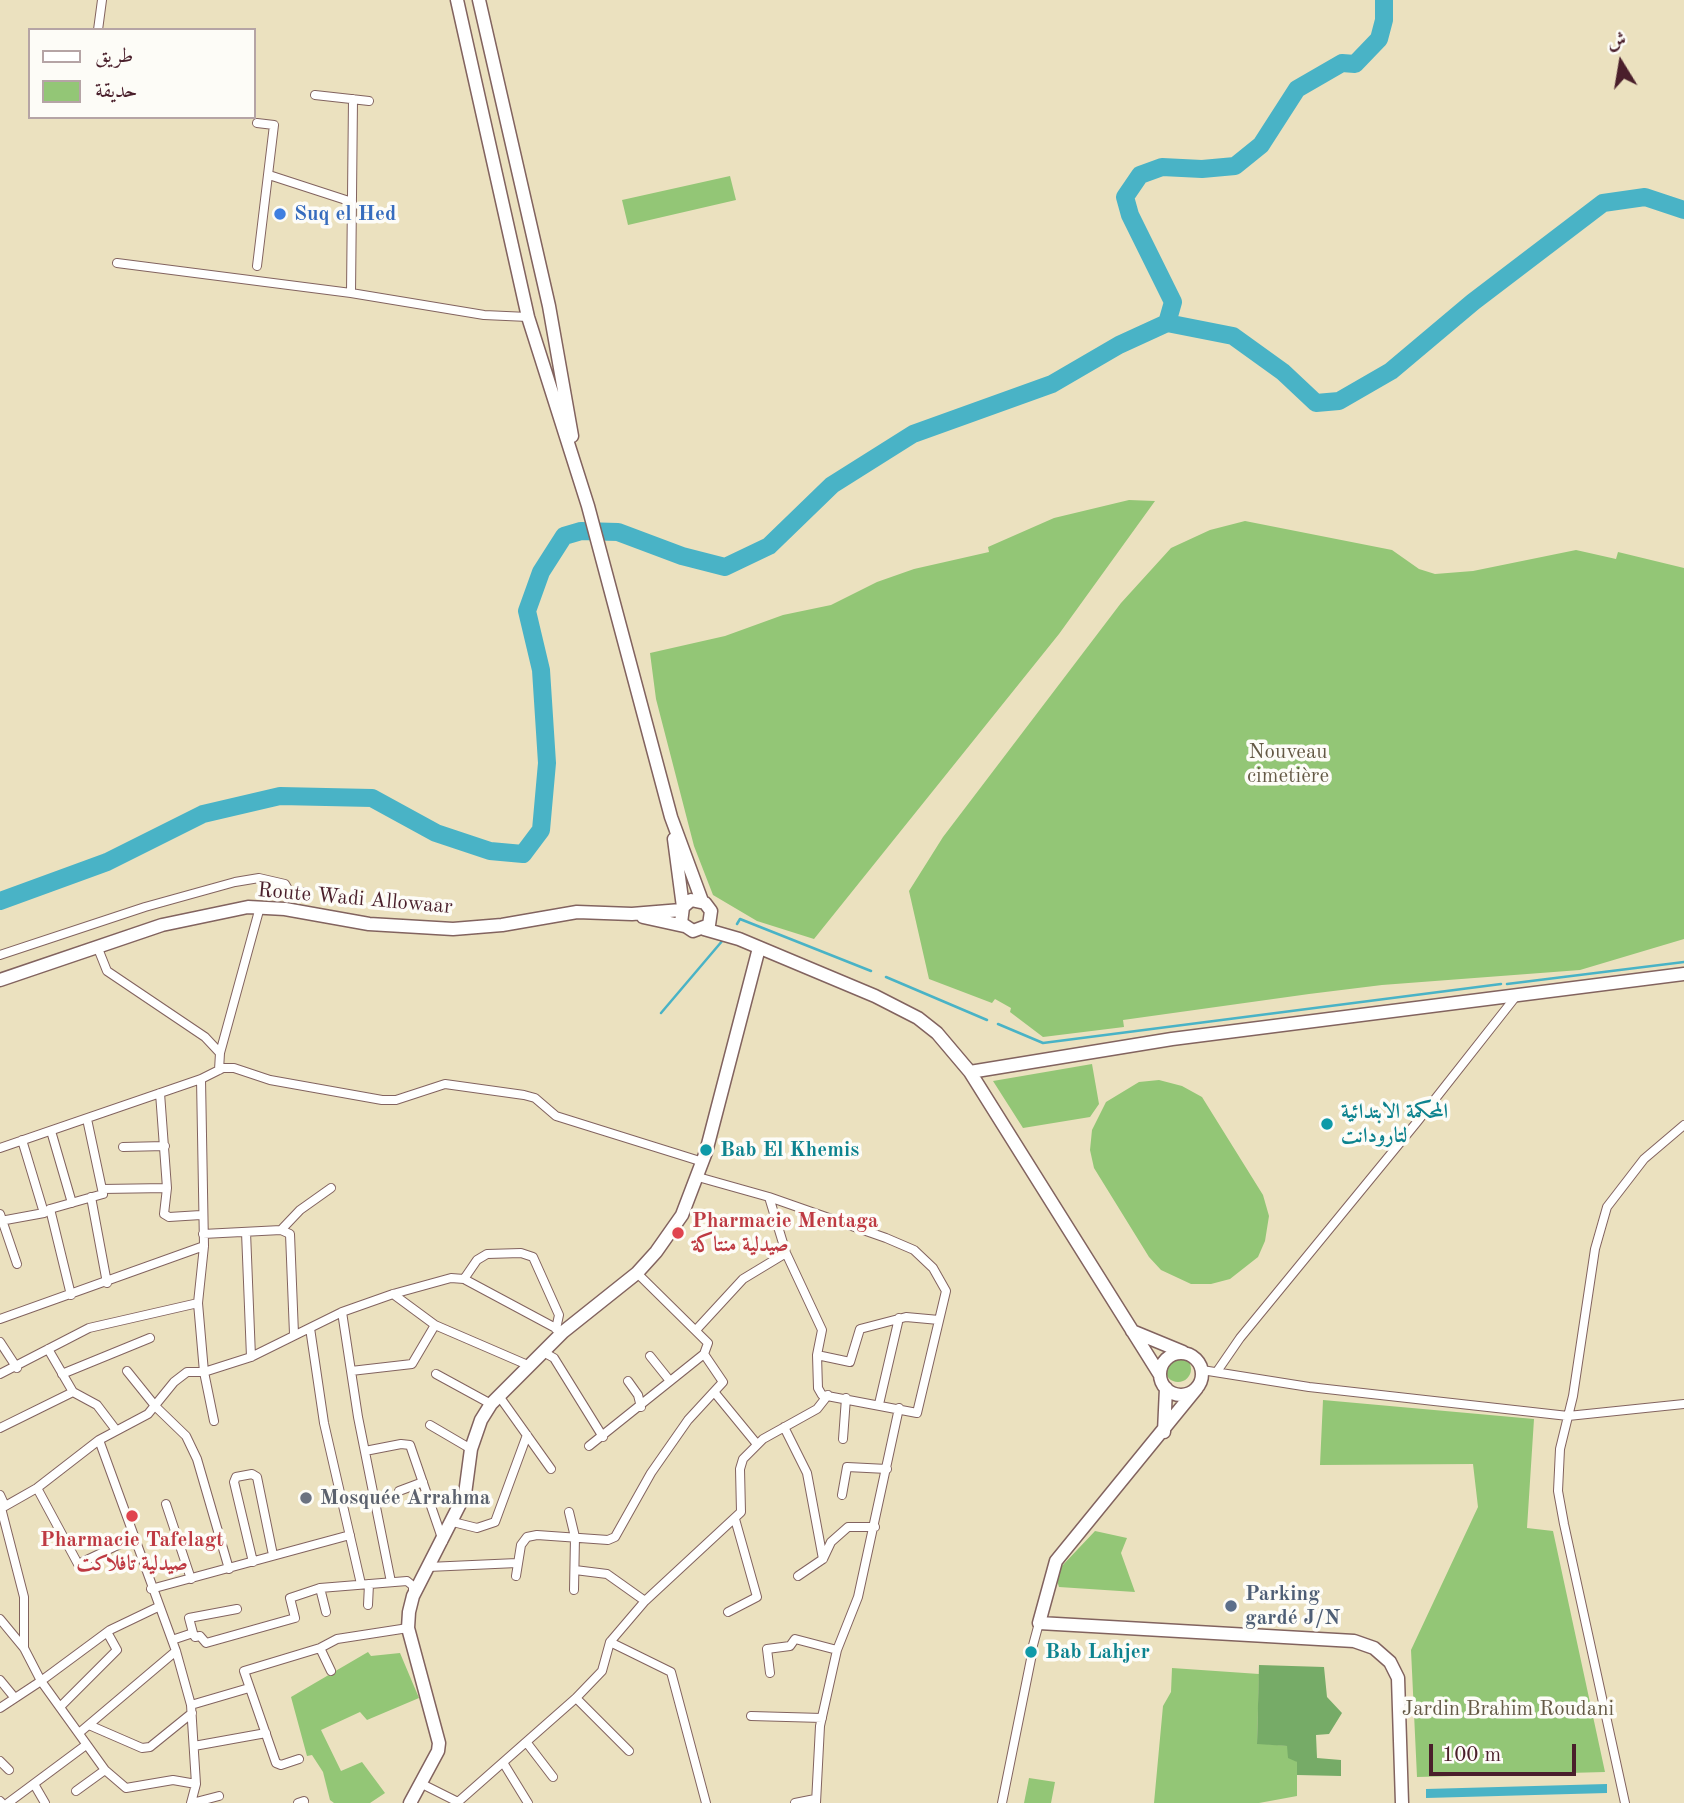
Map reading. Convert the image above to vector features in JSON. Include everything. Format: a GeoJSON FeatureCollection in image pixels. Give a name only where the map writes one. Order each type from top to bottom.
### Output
{"type":"FeatureCollection","features":[{"type":"Feature","properties":{"kind":"street"},"geometry":{"type":"LineString","coordinates":[[98,28],[103,0]]}},
{"type":"Feature","properties":{"kind":"street"},"geometry":{"type":"LineString","coordinates":[[457,0],[528,317],[588,506],[671,817],[702,901]]}},
{"type":"Feature","properties":{"kind":"street"},"geometry":{"type":"LineString","coordinates":[[479,0],[549,306],[567,398],[574,458]]}},
{"type":"Feature","properties":{"kind":"street"},"geometry":{"type":"LineString","coordinates":[[315,94],[369,101]]}},
{"type":"Feature","properties":{"kind":"street"},"geometry":{"type":"LineString","coordinates":[[351,293],[353,99]]}},
{"type":"Feature","properties":{"kind":"street"},"geometry":{"type":"LineString","coordinates":[[257,123],[274,125],[257,266]]}},
{"type":"Feature","properties":{"kind":"street"},"geometry":{"type":"LineString","coordinates":[[269,175],[352,202]]}},
{"type":"Feature","properties":{"kind":"street"},"geometry":{"type":"LineString","coordinates":[[117,263],[351,293],[484,315],[528,317]]}},
{"type":"Feature","properties":{"kind":"street"},"geometry":{"type":"LineString","coordinates":[[671,817],[682,908],[680,919],[684,926],[693,931],[704,929],[739,939],[875,996],[918,1018],[952,1047],[1160,1375],[1166,1388],[1164,1432]]}},
{"type":"Feature","properties":{"kind":"street"},"geometry":{"type":"LineString","coordinates":[[0,955],[145,907],[235,882],[259,878],[285,884],[289,891],[307,893]]}},
{"type":"Feature","properties":{"kind":"street"},"geometry":{"type":"LineString","coordinates":[[682,908],[691,900],[702,901],[708,905],[712,915],[739,939]]}},
{"type":"Feature","properties":{"kind":"street"},"geometry":{"type":"LineString","coordinates":[[219,1070],[220,1053],[260,907]]}},
{"type":"Feature","properties":{"kind":"street","name":"Route Wadi Allowaar"},"geometry":{"type":"LineString","coordinates":[[0,980],[198,915],[260,907],[369,924],[453,929],[502,925],[577,912],[632,914],[682,908]]}},
{"type":"Feature","properties":{"kind":"street","name":"Route Wadi Allowaar"},"geometry":{"type":"LineString","coordinates":[[632,914],[684,926]]}},
{"type":"Feature","properties":{"kind":"street"},"geometry":{"type":"LineString","coordinates":[[704,929],[712,915]]}},
{"type":"Feature","properties":{"kind":"street"},"geometry":{"type":"LineString","coordinates":[[97,946],[107,971],[205,1037],[220,1053]]}},
{"type":"Feature","properties":{"kind":"street"},"geometry":{"type":"LineString","coordinates":[[410,1803],[422,1784],[439,1743],[408,1628],[414,1596],[466,1494],[471,1449],[477,1430],[495,1400],[545,1353],[559,1331],[637,1273],[682,1215],[705,1154],[759,948]]}},
{"type":"Feature","properties":{"kind":"street"},"geometry":{"type":"LineString","coordinates":[[970,1072],[1172,1039],[1684,974]]}},
{"type":"Feature","properties":{"kind":"street"},"geometry":{"type":"LineString","coordinates":[[1218,1370],[1240,1338],[1517,995]]}},
{"type":"Feature","properties":{"kind":"street"},"geometry":{"type":"LineString","coordinates":[[0,1148],[201,1079],[219,1070],[234,1068],[270,1080],[390,1100],[445,1084],[524,1095],[535,1098],[556,1116],[705,1154]]}},
{"type":"Feature","properties":{"kind":"street"},"geometry":{"type":"LineString","coordinates":[[201,1079],[201,1215],[204,1246],[198,1303],[204,1372],[214,1421]]}},
{"type":"Feature","properties":{"kind":"street"},"geometry":{"type":"LineString","coordinates":[[160,1093],[165,1146],[165,1216],[201,1215]]}},
{"type":"Feature","properties":{"kind":"street"},"geometry":{"type":"LineString","coordinates":[[17,1264],[1,1219],[47,1211],[103,1194],[87,1119]]}},
{"type":"Feature","properties":{"kind":"street"},"geometry":{"type":"LineString","coordinates":[[1625,1803],[1558,1491],[1560,1449],[1575,1385],[1595,1249],[1608,1207],[1644,1159],[1684,1125]]}},
{"type":"Feature","properties":{"kind":"street"},"geometry":{"type":"LineString","coordinates":[[51,1131],[72,1203]]}},
{"type":"Feature","properties":{"kind":"street"},"geometry":{"type":"LineString","coordinates":[[22,1140],[47,1211],[71,1295]]}},
{"type":"Feature","properties":{"kind":"street"},"geometry":{"type":"LineString","coordinates":[[123,1147],[165,1146]]}},
{"type":"Feature","properties":{"kind":"street"},"geometry":{"type":"LineString","coordinates":[[698,1177],[769,1196],[886,1238],[922,1256],[946,1291],[917,1413],[822,1395],[818,1388],[817,1355],[821,1327],[786,1254],[769,1196]]}},
{"type":"Feature","properties":{"kind":"street"},"geometry":{"type":"LineString","coordinates":[[102,1189],[166,1188]]}},
{"type":"Feature","properties":{"kind":"street"},"geometry":{"type":"LineString","coordinates":[[281,1230],[300,1210],[331,1188]]}},
{"type":"Feature","properties":{"kind":"street"},"geometry":{"type":"LineString","coordinates":[[91,1198],[107,1283]]}},
{"type":"Feature","properties":{"kind":"street"},"geometry":{"type":"LineString","coordinates":[[202,1234],[281,1230],[290,1234],[294,1334]]}},
{"type":"Feature","properties":{"kind":"street"},"geometry":{"type":"LineString","coordinates":[[246,1232],[251,1357]]}},
{"type":"Feature","properties":{"kind":"street"},"geometry":{"type":"LineString","coordinates":[[0,1319],[107,1283],[204,1246]]}},
{"type":"Feature","properties":{"kind":"street"},"geometry":{"type":"LineString","coordinates":[[464,1279],[477,1260],[487,1254],[521,1253],[533,1257],[559,1315],[559,1331]]}},
{"type":"Feature","properties":{"kind":"street"},"geometry":{"type":"LineString","coordinates":[[696,1330],[743,1279],[786,1254]]}},
{"type":"Feature","properties":{"kind":"street"},"geometry":{"type":"LineString","coordinates":[[589,1447],[704,1354],[708,1343],[637,1273]]}},
{"type":"Feature","properties":{"kind":"street"},"geometry":{"type":"LineString","coordinates":[[2,1508],[37,1488],[99,1440],[140,1420],[156,1407],[187,1372],[204,1372],[251,1357],[342,1312],[393,1294],[451,1278],[464,1279],[559,1331]]}},
{"type":"Feature","properties":{"kind":"street"},"geometry":{"type":"LineString","coordinates":[[393,1294],[435,1325],[530,1366]]}},
{"type":"Feature","properties":{"kind":"street"},"geometry":{"type":"LineString","coordinates":[[0,1374],[17,1368],[48,1349],[99,1325],[198,1303]]}},
{"type":"Feature","properties":{"kind":"street"},"geometry":{"type":"LineString","coordinates":[[342,1312],[365,1451],[391,1582]]}},
{"type":"Feature","properties":{"kind":"street"},"geometry":{"type":"LineString","coordinates":[[817,1355],[849,1362],[859,1329],[899,1318],[939,1320]]}},
{"type":"Feature","properties":{"kind":"street"},"geometry":{"type":"LineString","coordinates":[[879,1404],[899,1318]]}},
{"type":"Feature","properties":{"kind":"street"},"geometry":{"type":"LineString","coordinates":[[351,1371],[412,1364],[435,1325]]}},
{"type":"Feature","properties":{"kind":"street"},"geometry":{"type":"LineString","coordinates":[[310,1328],[324,1423],[368,1605]]}},
{"type":"Feature","properties":{"kind":"street"},"geometry":{"type":"LineString","coordinates":[[1002,1803],[1032,1651],[1056,1561],[1164,1432],[1197,1388],[1202,1370],[1194,1357],[1132,1331]]}},
{"type":"Feature","properties":{"kind":"street"},"geometry":{"type":"LineString","coordinates":[[62,1374],[150,1338]]}},
{"type":"Feature","properties":{"kind":"street"},"geometry":{"type":"LineString","coordinates":[[0,1342],[17,1368]]}},
{"type":"Feature","properties":{"kind":"street"},"geometry":{"type":"LineString","coordinates":[[48,1349],[73,1392],[97,1405],[116,1430]]}},
{"type":"Feature","properties":{"kind":"street"},"geometry":{"type":"LineString","coordinates":[[545,1353],[554,1359],[603,1437]]}},
{"type":"Feature","properties":{"kind":"street"},"geometry":{"type":"LineString","coordinates":[[516,1576],[517,1563],[527,1537],[608,1540],[615,1537],[673,1441],[688,1420],[723,1382],[704,1354]]}},
{"type":"Feature","properties":{"kind":"street"},"geometry":{"type":"LineString","coordinates":[[1160,1375],[1165,1361],[1171,1356],[1187,1354]]}},
{"type":"Feature","properties":{"kind":"street"},"geometry":{"type":"LineString","coordinates":[[650,1356],[670,1381]]}},
{"type":"Feature","properties":{"kind":"street"},"geometry":{"type":"LineString","coordinates":[[1202,1370],[1218,1370],[1309,1387],[1568,1416],[1684,1404]]}},
{"type":"Feature","properties":{"kind":"street"},"geometry":{"type":"LineString","coordinates":[[127,1371],[156,1407],[186,1436],[197,1459],[229,1569]]}},
{"type":"Feature","properties":{"kind":"street"},"geometry":{"type":"LineString","coordinates":[[436,1374],[495,1400],[527,1435],[551,1469]]}},
{"type":"Feature","properties":{"kind":"street"},"geometry":{"type":"LineString","coordinates":[[628,1381],[638,1395],[641,1407]]}},
{"type":"Feature","properties":{"kind":"street"},"geometry":{"type":"LineString","coordinates":[[1166,1388],[1182,1395],[1197,1388]]}},
{"type":"Feature","properties":{"kind":"street"},"geometry":{"type":"LineString","coordinates":[[0,1428],[73,1392]]}},
{"type":"Feature","properties":{"kind":"street"},"geometry":{"type":"LineString","coordinates":[[715,1393],[756,1443]]}},
{"type":"Feature","properties":{"kind":"street"},"geometry":{"type":"LineString","coordinates":[[422,1784],[458,1802],[576,1698],[601,1671],[610,1642],[645,1601],[690,1556],[735,1519],[743,1504],[741,1464],[756,1443],[817,1409],[828,1395]]}},
{"type":"Feature","properties":{"kind":"street"},"geometry":{"type":"LineString","coordinates":[[843,1439],[846,1398]]}},
{"type":"Feature","properties":{"kind":"street"},"geometry":{"type":"LineString","coordinates":[[795,1803],[816,1801],[822,1718],[836,1650],[858,1597],[899,1408]]}},
{"type":"Feature","properties":{"kind":"street"},"geometry":{"type":"LineString","coordinates":[[430,1425],[471,1449]]}},
{"type":"Feature","properties":{"kind":"street"},"geometry":{"type":"LineString","coordinates":[[784,1427],[807,1473],[823,1559]]}},
{"type":"Feature","properties":{"kind":"street"},"geometry":{"type":"LineString","coordinates":[[453,1522],[477,1528],[495,1522],[527,1435]]}},
{"type":"Feature","properties":{"kind":"street"},"geometry":{"type":"LineString","coordinates":[[99,1440],[151,1589],[176,1651],[191,1709],[196,1784],[191,1803],[219,1796]]}},
{"type":"Feature","properties":{"kind":"street"},"geometry":{"type":"LineString","coordinates":[[365,1451],[407,1443],[443,1542]]}},
{"type":"Feature","properties":{"kind":"street"},"geometry":{"type":"LineString","coordinates":[[842,1495],[847,1467],[887,1469]]}},
{"type":"Feature","properties":{"kind":"street"},"geometry":{"type":"LineString","coordinates":[[253,1562],[234,1482],[236,1477],[252,1474],[257,1477],[273,1555]]}},
{"type":"Feature","properties":{"kind":"street"},"geometry":{"type":"LineString","coordinates":[[398,1491],[423,1482]]}},
{"type":"Feature","properties":{"kind":"street"},"geometry":{"type":"LineString","coordinates":[[37,1488],[75,1563],[84,1564],[133,1538]]}},
{"type":"Feature","properties":{"kind":"street"},"geometry":{"type":"LineString","coordinates":[[0,1495],[22,1587],[24,1648]]}},
{"type":"Feature","properties":{"kind":"street"},"geometry":{"type":"LineString","coordinates":[[166,1504],[191,1578]]}},
{"type":"Feature","properties":{"kind":"street"},"geometry":{"type":"LineString","coordinates":[[569,1512],[575,1537],[574,1590]]}},
{"type":"Feature","properties":{"kind":"street"},"geometry":{"type":"LineString","coordinates":[[728,1612],[757,1597],[735,1519]]}},
{"type":"Feature","properties":{"kind":"street"},"geometry":{"type":"LineString","coordinates":[[798,1576],[823,1559],[831,1542],[848,1527],[875,1527]]}},
{"type":"Feature","properties":{"kind":"street"},"geometry":{"type":"LineString","coordinates":[[151,1589],[350,1535]]}},
{"type":"Feature","properties":{"kind":"street"},"geometry":{"type":"LineString","coordinates":[[428,1567],[517,1563]]}},
{"type":"Feature","properties":{"kind":"street"},"geometry":{"type":"LineString","coordinates":[[575,1570],[607,1574],[645,1601]]}},
{"type":"Feature","properties":{"kind":"street"},"geometry":{"type":"LineString","coordinates":[[237,1609],[189,1618],[195,1637],[200,1636],[206,1643],[295,1618],[290,1598],[320,1588],[407,1581],[413,1586],[414,1596]]}},
{"type":"Feature","properties":{"kind":"street"},"geometry":{"type":"LineString","coordinates":[[320,1588],[326,1612]]}},
{"type":"Feature","properties":{"kind":"street"},"geometry":{"type":"LineString","coordinates":[[0,1708],[107,1632],[158,1607]]}},
{"type":"Feature","properties":{"kind":"street"},"geometry":{"type":"LineString","coordinates":[[0,1619],[24,1648],[41,1681],[104,1770],[127,1788],[173,1780],[196,1784]]}},
{"type":"Feature","properties":{"kind":"street"},"geometry":{"type":"LineString","coordinates":[[1039,1623],[1354,1641],[1374,1648],[1391,1662],[1398,1678],[1402,1803]]}},
{"type":"Feature","properties":{"kind":"street"},"geometry":{"type":"LineString","coordinates":[[299,1759],[277,1765],[249,1689],[245,1670],[320,1648],[337,1639],[408,1628]]}},
{"type":"Feature","properties":{"kind":"street"},"geometry":{"type":"LineString","coordinates":[[60,1707],[117,1650],[107,1632]]}},
{"type":"Feature","properties":{"kind":"street"},"geometry":{"type":"LineString","coordinates":[[172,1640],[193,1633]]}},
{"type":"Feature","properties":{"kind":"street"},"geometry":{"type":"LineString","coordinates":[[770,1673],[767,1649],[790,1646],[795,1639],[836,1650]]}},
{"type":"Feature","properties":{"kind":"street"},"geometry":{"type":"LineString","coordinates":[[610,1642],[671,1672],[706,1803]]}},
{"type":"Feature","properties":{"kind":"street"},"geometry":{"type":"LineString","coordinates":[[320,1648],[331,1671]]}},
{"type":"Feature","properties":{"kind":"street"},"geometry":{"type":"LineString","coordinates":[[79,1733],[176,1651]]}},
{"type":"Feature","properties":{"kind":"street"},"geometry":{"type":"LineString","coordinates":[[0,1680],[14,1697]]}},
{"type":"Feature","properties":{"kind":"street"},"geometry":{"type":"LineString","coordinates":[[89,1726],[142,1748],[149,1747],[191,1709],[249,1689]]}},
{"type":"Feature","properties":{"kind":"street"},"geometry":{"type":"LineString","coordinates":[[576,1698],[629,1751]]}},
{"type":"Feature","properties":{"kind":"street"},"geometry":{"type":"LineString","coordinates":[[751,1716],[822,1718]]}},
{"type":"Feature","properties":{"kind":"street"},"geometry":{"type":"LineString","coordinates":[[194,1746],[265,1733]]}},
{"type":"Feature","properties":{"kind":"street"},"geometry":{"type":"LineString","coordinates":[[527,1743],[553,1777]]}},
{"type":"Feature","properties":{"kind":"street"},"geometry":{"type":"LineString","coordinates":[[8,1803],[86,1745]]}},
{"type":"Feature","properties":{"kind":"street"},"geometry":{"type":"LineString","coordinates":[[0,1761],[9,1770]]}},
{"type":"Feature","properties":{"kind":"street"},"geometry":{"type":"LineString","coordinates":[[504,1764],[528,1803]]}},
{"type":"Feature","properties":{"kind":"street"},"geometry":{"type":"LineString","coordinates":[[76,1791],[104,1770]]}},
{"type":"Feature","properties":{"kind":"street"},"geometry":{"type":"LineString","coordinates":[[34,1784],[46,1803]]}},
{"type":"Feature","properties":{"kind":"green space"},"geometry":{"type":"Polygon","coordinates":[[[730,176],[736,200],[628,225],[622,200],[730,176]]]}},
{"type":"Feature","properties":{"kind":"green space"},"geometry":{"type":"Polygon","coordinates":[[[1129,500],[1155,501],[1059,634],[814,939],[757,921],[713,895],[694,846],[656,699],[650,653],[725,636],[783,615],[831,605],[877,582],[914,569],[989,552],[988,547],[1054,518],[1129,500]]]}},
{"type":"Feature","properties":{"kind":"green space","name":"Nouveau cimetière"},"geometry":{"type":"Polygon","coordinates":[[[1245,521],[1392,550],[1419,569],[1435,574],[1473,571],[1576,550],[1616,559],[1618,552],[1684,568],[1684,939],[1580,970],[1382,985],[1309,994],[1123,1020],[1124,1027],[1043,1037],[1010,1012],[1011,1008],[995,999],[992,1003],[929,979],[909,891],[943,837],[1121,603],[1171,548],[1210,530],[1245,521]]]}},
{"type":"Feature","properties":{"kind":"green space"},"geometry":{"type":"Polygon","coordinates":[[[1092,1064],[1099,1104],[1090,1117],[1023,1128],[993,1081],[1092,1064]]]}},
{"type":"Feature","properties":{"kind":"green space"},"geometry":{"type":"Polygon","coordinates":[[[1159,1080],[1182,1086],[1202,1097],[1263,1195],[1269,1216],[1265,1241],[1258,1257],[1230,1279],[1211,1284],[1191,1284],[1161,1270],[1149,1257],[1094,1168],[1090,1150],[1092,1130],[1106,1102],[1139,1082],[1159,1080]]]}},
{"type":"Feature","properties":{"kind":"green space"},"geometry":{"type":"Polygon","coordinates":[[[1178,1356],[1187,1360],[1191,1369],[1187,1378],[1178,1382],[1169,1378],[1165,1369],[1169,1360],[1178,1356]]]}},
{"type":"Feature","properties":{"kind":"green space","name":"Jardin Brahim Roudani"},"geometry":{"type":"Polygon","coordinates":[[[1323,1400],[1534,1419],[1527,1528],[1553,1531],[1605,1772],[1417,1777],[1411,1650],[1478,1507],[1473,1464],[1320,1465],[1323,1400]]]}},
{"type":"Feature","properties":{"kind":"green space"},"geometry":{"type":"Polygon","coordinates":[[[1095,1531],[1127,1538],[1121,1553],[1135,1592],[1059,1587],[1056,1577],[1060,1568],[1095,1531]]]}},
{"type":"Feature","properties":{"kind":"green space"},"geometry":{"type":"Polygon","coordinates":[[[368,1652],[371,1656],[400,1653],[419,1698],[367,1720],[360,1712],[321,1730],[341,1771],[362,1762],[385,1793],[370,1803],[334,1803],[330,1800],[323,1772],[312,1755],[307,1756],[291,1697],[368,1652]]]}},
{"type":"Feature","properties":{"kind":"green space"},"geometry":{"type":"Polygon","coordinates":[[[1259,1665],[1324,1667],[1327,1697],[1342,1713],[1329,1734],[1316,1735],[1317,1758],[1341,1760],[1341,1776],[1297,1775],[1297,1762],[1288,1758],[1287,1746],[1257,1744],[1259,1665]]]}},
{"type":"Feature","properties":{"kind":"green space"},"geometry":{"type":"Polygon","coordinates":[[[1172,1668],[1259,1674],[1257,1743],[1287,1746],[1297,1762],[1297,1796],[1259,1803],[1154,1803],[1163,1706],[1171,1692],[1172,1668]]]}},
{"type":"Feature","properties":{"kind":"green space"},"geometry":{"type":"Polygon","coordinates":[[[1029,1778],[1055,1782],[1051,1803],[1024,1803],[1029,1778]]]}},
{"type":"Feature","properties":{"kind":"water"},"geometry":{"type":"Polygon","coordinates":[[[1607,1784],[1607,1793],[1426,1798],[1426,1789],[1607,1784]]]}},
{"type":"Feature","properties":{"kind":"waterway"},"geometry":{"type":"LineString","coordinates":[[1167,323],[1173,302],[1130,215],[1125,197],[1140,175],[1162,167],[1202,169],[1235,166],[1261,145],[1297,89],[1342,63],[1355,64],[1379,39],[1384,20],[1384,0]]}},
{"type":"Feature","properties":{"kind":"waterway"},"geometry":{"type":"LineString","coordinates":[[0,901],[107,862],[203,814],[280,796],[372,798],[436,833],[490,851],[523,854],[541,830],[547,763],[541,670],[527,611],[541,572],[564,536],[581,531],[618,532],[682,556],[725,567],[769,546],[832,485],[913,434],[1052,384],[1119,345],[1167,323],[1233,336],[1283,372],[1316,403],[1339,401],[1391,371],[1473,302],[1603,203],[1645,197],[1684,210]]}},
{"type":"Feature","properties":{"kind":"waterway"},"geometry":{"type":"LineString","coordinates":[[737,924],[740,919],[871,971]]}},
{"type":"Feature","properties":{"kind":"waterway"},"geometry":{"type":"LineString","coordinates":[[661,1013],[723,940]]}},
{"type":"Feature","properties":{"kind":"waterway"},"geometry":{"type":"LineString","coordinates":[[1507,984],[1684,962]]}},
{"type":"Feature","properties":{"kind":"waterway"},"geometry":{"type":"LineString","coordinates":[[886,977],[987,1020]]}},
{"type":"Feature","properties":{"kind":"waterway"},"geometry":{"type":"LineString","coordinates":[[998,1024],[1043,1043],[1501,984]]}},
{"type":"Feature","properties":{"kind":"place","name":"Suq el Hed"},"geometry":{"type":"Point","coordinates":[280,214]}},
{"type":"Feature","properties":{"kind":"place","name":"المحكمة الابتدائية لتارودانت"},"geometry":{"type":"Point","coordinates":[1327,1124]}},
{"type":"Feature","properties":{"kind":"place","name":"Bab El Khemis"},"geometry":{"type":"Point","coordinates":[706,1150]}},
{"type":"Feature","properties":{"kind":"place","name":"Pharmacie Mentaga صيدلية منتاكة"},"geometry":{"type":"Point","coordinates":[678,1233]}},
{"type":"Feature","properties":{"kind":"place","name":"Mosquée Arrahma"},"geometry":{"type":"Point","coordinates":[306,1498]}},
{"type":"Feature","properties":{"kind":"place","name":"Pharmacie Tafelagt صيدلية تافلاكت"},"geometry":{"type":"Point","coordinates":[132,1516]}},
{"type":"Feature","properties":{"kind":"place","name":"Parking gardé J/N"},"geometry":{"type":"Point","coordinates":[1231,1606]}},
{"type":"Feature","properties":{"kind":"place","name":"Bab Lahjer"},"geometry":{"type":"Point","coordinates":[1031,1652]}}]}
